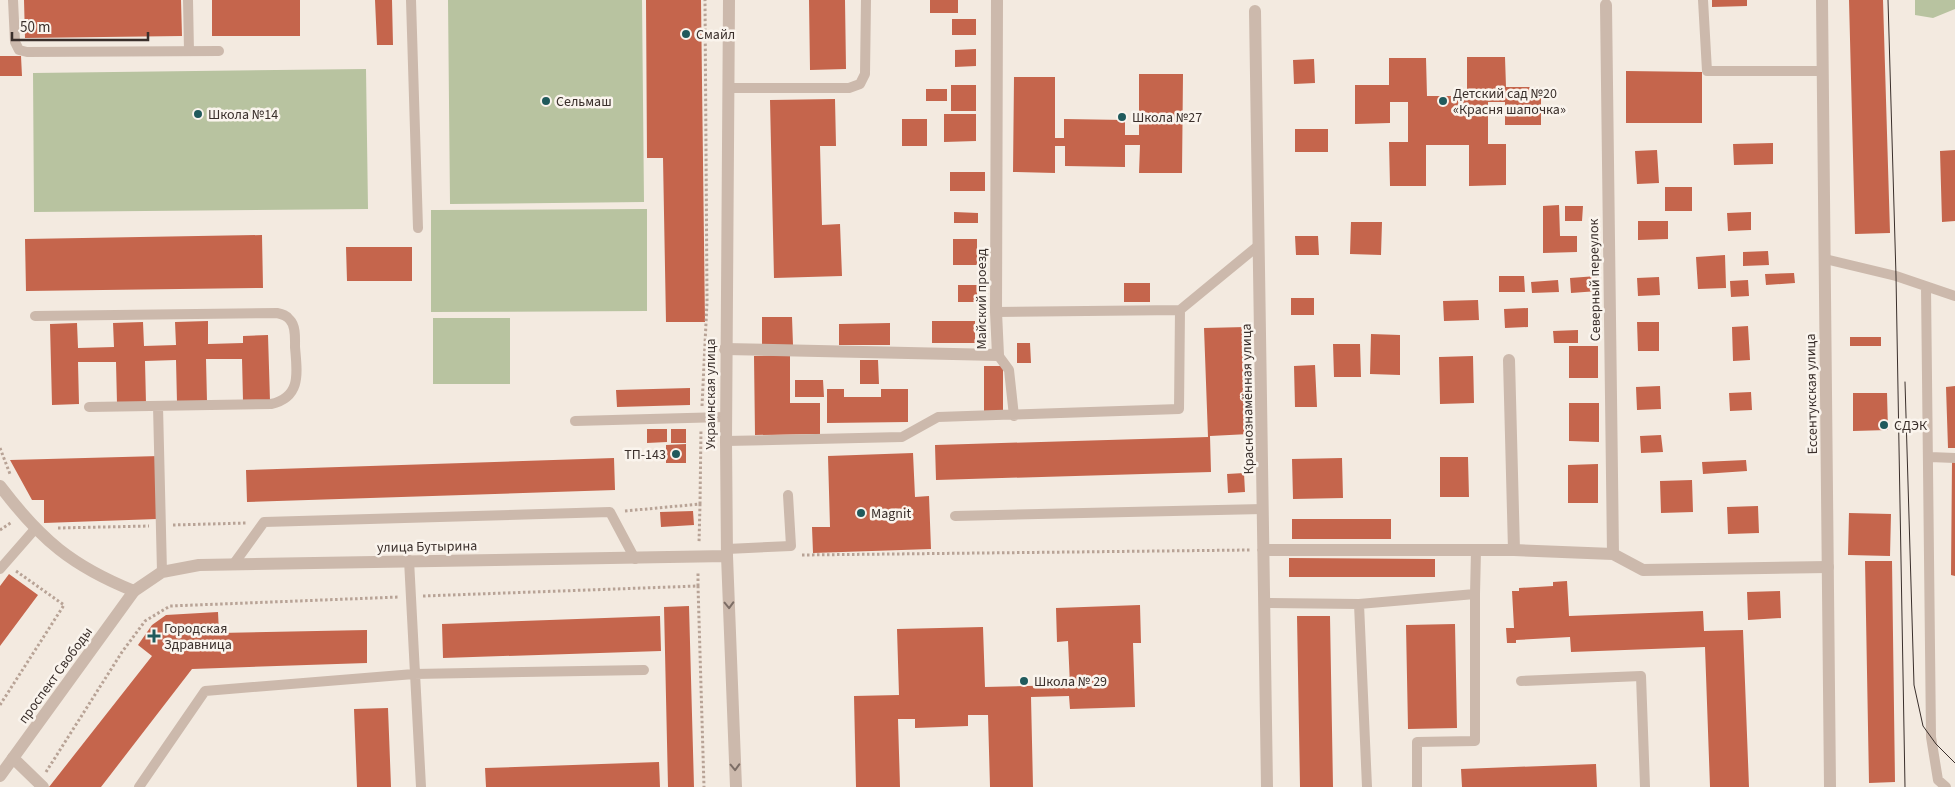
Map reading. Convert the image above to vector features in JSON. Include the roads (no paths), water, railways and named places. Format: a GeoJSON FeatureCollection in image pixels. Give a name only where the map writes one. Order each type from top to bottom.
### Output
{"type":"FeatureCollection","features":[{"type":"Feature","properties":{"kind":"street","name":"Украинская улица"},"geometry":{"type":"LineString","coordinates":[[729,0],[725,417],[727,552],[736,787]]}},
{"type":"Feature","properties":{"kind":"street","name":"Майский проезд"},"geometry":{"type":"LineString","coordinates":[[725,349],[998,355],[996,312],[997,0]]}},
{"type":"Feature","properties":{"kind":"street","name":"Ессентукская улица"},"geometry":{"type":"LineString","coordinates":[[1822,0],[1830,787]]}},
{"type":"Feature","properties":{"kind":"street","name":"Северный переулок"},"geometry":{"type":"LineString","coordinates":[[1606,5],[1613,554]]}},
{"type":"Feature","properties":{"kind":"street","name":"Краснознамённая улица"},"geometry":{"type":"LineString","coordinates":[[1255,11],[1267,787]]}},
{"type":"Feature","properties":{"kind":"street"},"geometry":{"type":"LineString","coordinates":[[1509,360],[1514,550]]}},
{"type":"Feature","properties":{"kind":"street"},"geometry":{"type":"LineString","coordinates":[[0,486],[34,529],[75,562],[100,577],[134,591]]}},
{"type":"Feature","properties":{"kind":"street"},"geometry":{"type":"LineString","coordinates":[[1264,550],[1514,550],[1613,554],[1643,570],[1828,567]]}},
{"type":"Feature","properties":{"kind":"street","name":"улица Бутырина"},"geometry":{"type":"LineString","coordinates":[[134,591],[162,572],[199,565],[409,560],[635,559],[699,557],[727,552]]}},
{"type":"Feature","properties":{"kind":"street","name":"проспект Свободы"},"geometry":{"type":"LineString","coordinates":[[0,776],[134,591]]}},
{"type":"Feature","properties":{"kind":"street"},"geometry":{"type":"LineString","coordinates":[[13,758],[43,787]]}},
{"type":"Feature","properties":{"kind":"lane"},"geometry":{"type":"LineString","coordinates":[[14,0],[15,42],[19,50],[27,52],[219,51]]}},
{"type":"Feature","properties":{"kind":"lane"},"geometry":{"type":"LineString","coordinates":[[188,0],[189,51]]}},
{"type":"Feature","properties":{"kind":"lane"},"geometry":{"type":"LineString","coordinates":[[411,0],[418,228]]}},
{"type":"Feature","properties":{"kind":"lane"},"geometry":{"type":"LineString","coordinates":[[728,88],[849,88],[860,84],[865,74],[866,0]]}},
{"type":"Feature","properties":{"kind":"lane"},"geometry":{"type":"LineString","coordinates":[[1703,0],[1706,71],[1823,71]]}},
{"type":"Feature","properties":{"kind":"lane"},"geometry":{"type":"LineString","coordinates":[[996,312],[1180,310],[1259,245]]}},
{"type":"Feature","properties":{"kind":"lane"},"geometry":{"type":"LineString","coordinates":[[1825,259],[1896,276],[1955,296]]}},
{"type":"Feature","properties":{"kind":"lane"},"geometry":{"type":"LineString","coordinates":[[1926,287],[1930,457],[1931,737],[1941,785]]}},
{"type":"Feature","properties":{"kind":"lane"},"geometry":{"type":"LineString","coordinates":[[726,441],[902,437],[938,417],[1014,416],[1179,409],[1180,310]]}},
{"type":"Feature","properties":{"kind":"lane"},"geometry":{"type":"LineString","coordinates":[[35,316],[277,313],[285,315],[291,320],[294,329],[296,380],[288,396],[281,402],[271,404],[89,407]]}},
{"type":"Feature","properties":{"kind":"lane"},"geometry":{"type":"LineString","coordinates":[[998,355],[1009,370],[1014,416]]}},
{"type":"Feature","properties":{"kind":"lane"},"geometry":{"type":"LineString","coordinates":[[158,406],[162,572]]}},
{"type":"Feature","properties":{"kind":"lane"},"geometry":{"type":"LineString","coordinates":[[575,421],[725,417]]}},
{"type":"Feature","properties":{"kind":"lane"},"geometry":{"type":"LineString","coordinates":[[1930,457],[1955,458]]}},
{"type":"Feature","properties":{"kind":"lane"},"geometry":{"type":"LineString","coordinates":[[727,552],[791,546],[788,494]]}},
{"type":"Feature","properties":{"kind":"lane"},"geometry":{"type":"LineString","coordinates":[[955,516],[1263,509]]}},
{"type":"Feature","properties":{"kind":"lane"},"geometry":{"type":"LineString","coordinates":[[233,565],[264,522],[610,512],[635,559]]}},
{"type":"Feature","properties":{"kind":"lane"},"geometry":{"type":"LineString","coordinates":[[3,566],[34,529]]}},
{"type":"Feature","properties":{"kind":"lane"},"geometry":{"type":"LineString","coordinates":[[1417,787],[1416,742],[1475,741],[1476,550]]}},
{"type":"Feature","properties":{"kind":"lane"},"geometry":{"type":"LineString","coordinates":[[409,560],[421,787]]}},
{"type":"Feature","properties":{"kind":"lane"},"geometry":{"type":"LineString","coordinates":[[1264,603],[1359,604],[1475,594]]}},
{"type":"Feature","properties":{"kind":"lane"},"geometry":{"type":"LineString","coordinates":[[1359,604],[1367,787]]}},
{"type":"Feature","properties":{"kind":"lane"},"geometry":{"type":"LineString","coordinates":[[139,787],[205,690],[414,674],[644,670]]}},
{"type":"Feature","properties":{"kind":"lane"},"geometry":{"type":"LineString","coordinates":[[1521,681],[1641,676],[1646,787]]}},
{"type":"Feature","properties":{"kind":"tram line"},"geometry":{"type":"LineString","coordinates":[[1888,0],[1896,276],[1905,787]]}},
{"type":"Feature","properties":{"kind":"tram line"},"geometry":{"type":"LineString","coordinates":[[1905,382],[1914,685],[1923,726],[1936,744],[1955,763]]}},
{"type":"Feature","properties":{"kind":"place","name":"Смайл"},"geometry":{"type":"Point","coordinates":[686,34]}},
{"type":"Feature","properties":{"kind":"place","name":"Сельмаш"},"geometry":{"type":"Point","coordinates":[546,101]}},
{"type":"Feature","properties":{"kind":"place","name":"Детский сад №20 «Красня шапочка»"},"geometry":{"type":"Point","coordinates":[1443,101]}},
{"type":"Feature","properties":{"kind":"place","name":"Школа №14"},"geometry":{"type":"Point","coordinates":[198,114]}},
{"type":"Feature","properties":{"kind":"place","name":"Школа №27"},"geometry":{"type":"Point","coordinates":[1122,117]}},
{"type":"Feature","properties":{"kind":"place","name":"СДЭК"},"geometry":{"type":"Point","coordinates":[1884,425]}},
{"type":"Feature","properties":{"kind":"place","name":"ТП-143"},"geometry":{"type":"Point","coordinates":[676,454]}},
{"type":"Feature","properties":{"kind":"place","name":"Magnit"},"geometry":{"type":"Point","coordinates":[861,513]}},
{"type":"Feature","properties":{"kind":"place","name":"Городская Здравница"},"geometry":{"type":"Point","coordinates":[154,636]}},
{"type":"Feature","properties":{"kind":"place","name":"Школа № 29"},"geometry":{"type":"Point","coordinates":[1024,681]}}]}
